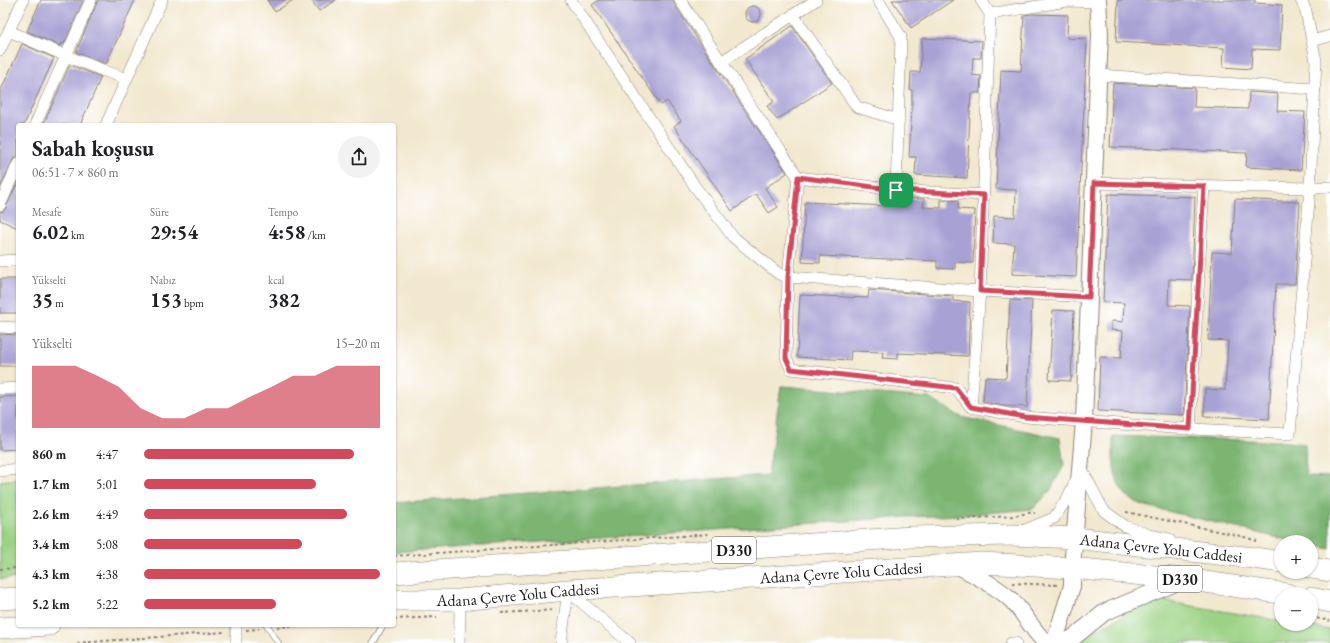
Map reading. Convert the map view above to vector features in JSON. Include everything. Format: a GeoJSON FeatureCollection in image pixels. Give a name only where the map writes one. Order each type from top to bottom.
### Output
{"type":"FeatureCollection","features":[{"type":"Feature","properties":{"kind":"highway","name":"Adana Çevre Yolu Caddesi"},"geometry":{"type":"LineString","coordinates":[[396,573],[911,537],[1011,535],[1075,538],[1274,561]]}},
{"type":"Feature","properties":{"kind":"highway","name":"Adana Çevre Yolu Caddesi"},"geometry":{"type":"LineString","coordinates":[[396,607],[460,608],[567,600],[982,563],[1072,577],[1185,579],[1274,592]]}},
{"type":"Feature","properties":{"kind":"highway"},"geometry":{"type":"LineString","coordinates":[[1318,569],[1330,571]]}},
{"type":"Feature","properties":{"kind":"highway"},"geometry":{"type":"LineString","coordinates":[[0,599],[16,598]]}},
{"type":"Feature","properties":{"kind":"highway"},"geometry":{"type":"LineString","coordinates":[[1318,599],[1330,602]]}},
{"type":"Feature","properties":{"kind":"highway"},"geometry":{"type":"LineString","coordinates":[[0,628],[16,627]]}},
{"type":"Feature","properties":{"kind":"street"},"geometry":{"type":"LineString","coordinates":[[0,50],[23,0]]}},
{"type":"Feature","properties":{"kind":"street"},"geometry":{"type":"LineString","coordinates":[[36,123],[91,0]]}},
{"type":"Feature","properties":{"kind":"street"},"geometry":{"type":"LineString","coordinates":[[107,123],[162,0]]}},
{"type":"Feature","properties":{"kind":"street"},"geometry":{"type":"LineString","coordinates":[[680,0],[798,177],[788,277],[786,358],[791,369],[956,388],[971,407],[1025,417],[1190,429],[1290,434],[1310,188],[1316,61],[1306,11],[1301,0]]}},
{"type":"Feature","properties":{"kind":"street"},"geometry":{"type":"LineString","coordinates":[[721,62],[816,0]]}},
{"type":"Feature","properties":{"kind":"street"},"geometry":{"type":"LineString","coordinates":[[878,0],[902,37],[896,190]]}},
{"type":"Feature","properties":{"kind":"street"},"geometry":{"type":"LineString","coordinates":[[971,407],[980,291],[990,14],[981,0]]}},
{"type":"Feature","properties":{"kind":"street"},"geometry":{"type":"LineString","coordinates":[[990,14],[1067,1],[1098,1],[1100,34],[1081,468],[1072,577],[1054,643]]}},
{"type":"Feature","properties":{"kind":"street"},"geometry":{"type":"LineString","coordinates":[[576,2],[696,188],[734,237],[778,274],[788,277],[980,291],[1089,297]]}},
{"type":"Feature","properties":{"kind":"street"},"geometry":{"type":"LineString","coordinates":[[793,15],[857,107],[899,120]]}},
{"type":"Feature","properties":{"kind":"street"},"geometry":{"type":"LineString","coordinates":[[8,31],[126,80]]}},
{"type":"Feature","properties":{"kind":"street"},"geometry":{"type":"LineString","coordinates":[[1312,41],[1330,36]]}},
{"type":"Feature","properties":{"kind":"street"},"geometry":{"type":"LineString","coordinates":[[1098,75],[1315,89]]}},
{"type":"Feature","properties":{"kind":"street"},"geometry":{"type":"LineString","coordinates":[[0,205],[16,169]]}},
{"type":"Feature","properties":{"kind":"street"},"geometry":{"type":"LineString","coordinates":[[798,177],[896,190],[984,195]]}},
{"type":"Feature","properties":{"kind":"street"},"geometry":{"type":"LineString","coordinates":[[1094,183],[1310,188],[1330,187]]}},
{"type":"Feature","properties":{"kind":"street"},"geometry":{"type":"LineString","coordinates":[[1190,429],[1204,186]]}},
{"type":"Feature","properties":{"kind":"street"},"geometry":{"type":"LineString","coordinates":[[0,261],[16,260]]}},
{"type":"Feature","properties":{"kind":"street"},"geometry":{"type":"LineString","coordinates":[[0,328],[16,328]]}},
{"type":"Feature","properties":{"kind":"street"},"geometry":{"type":"LineString","coordinates":[[0,389],[16,388]]}},
{"type":"Feature","properties":{"kind":"street"},"geometry":{"type":"LineString","coordinates":[[1011,535],[1054,518],[1068,497],[1081,468]]}},
{"type":"Feature","properties":{"kind":"street"},"geometry":{"type":"LineString","coordinates":[[1081,468],[1104,511],[1125,526],[1149,535],[1254,558]]}},
{"type":"Feature","properties":{"kind":"street"},"geometry":{"type":"LineString","coordinates":[[0,471],[16,469]]}},
{"type":"Feature","properties":{"kind":"street"},"geometry":{"type":"LineString","coordinates":[[957,565],[1008,597],[1027,617],[1036,633],[1046,643]]}},
{"type":"Feature","properties":{"kind":"street"},"geometry":{"type":"LineString","coordinates":[[1064,643],[1074,637],[1105,612],[1185,579]]}},
{"type":"Feature","properties":{"kind":"street"},"geometry":{"type":"LineString","coordinates":[[561,643],[567,600],[630,643]]}},
{"type":"Feature","properties":{"kind":"street"},"geometry":{"type":"LineString","coordinates":[[459,643],[460,608]]}},
{"type":"Feature","properties":{"kind":"street"},"geometry":{"type":"LineString","coordinates":[[236,628],[236,643]]}},
{"type":"Feature","properties":{"kind":"street"},"geometry":{"type":"LineString","coordinates":[[1011,643],[1016,643]]}},
{"type":"Feature","properties":{"kind":"lane"},"geometry":{"type":"LineString","coordinates":[[269,627],[278,643]]}},
{"type":"Feature","properties":{"kind":"lane"},"geometry":{"type":"LineString","coordinates":[[373,643],[382,627]]}},
{"type":"Feature","properties":{"kind":"path"},"geometry":{"type":"LineString","coordinates":[[0,568],[16,568]]}},
{"type":"Feature","properties":{"kind":"path"},"geometry":{"type":"LineString","coordinates":[[986,582],[1072,577]]}},
{"type":"Feature","properties":{"kind":"path"},"geometry":{"type":"LineString","coordinates":[[496,614],[567,600]]}},
{"type":"Feature","properties":{"kind":"path"},"geometry":{"type":"LineString","coordinates":[[396,607],[460,608]]}},
{"type":"Feature","properties":{"kind":"path"},"geometry":{"type":"LineString","coordinates":[[1318,618],[1330,621]]}},
{"type":"Feature","properties":{"kind":"path"},"geometry":{"type":"LineString","coordinates":[[77,643],[252,627]]}},
{"type":"Feature","properties":{"kind":"green space"},"geometry":{"type":"Polygon","coordinates":[[[781,386],[929,398],[961,417],[1060,438],[1064,465],[1050,491],[1033,509],[964,515],[905,517],[396,552],[396,503],[768,475],[781,386]]]}},
{"type":"Feature","properties":{"kind":"green space"},"geometry":{"type":"Polygon","coordinates":[[[1113,436],[1279,441],[1305,444],[1306,476],[1330,477],[1330,549],[1318,546],[1318,535],[1274,535],[1274,537],[1142,505],[1132,500],[1124,493],[1114,470],[1113,436]]]}},
{"type":"Feature","properties":{"kind":"green space"},"geometry":{"type":"Polygon","coordinates":[[[16,479],[16,578],[0,579],[0,481],[16,479]]]}},
{"type":"Feature","properties":{"kind":"green space"},"geometry":{"type":"Polygon","coordinates":[[[1163,601],[1274,620],[1274,631],[1318,631],[1318,628],[1330,630],[1330,643],[1083,643],[1089,634],[1143,605],[1163,601]]]}},
{"type":"Feature","properties":{"kind":"building"},"geometry":{"type":"Polygon","coordinates":[[[41,0],[83,0],[64,44],[61,43],[60,46],[27,31],[41,0]]]}},
{"type":"Feature","properties":{"kind":"building"},"geometry":{"type":"Polygon","coordinates":[[[98,0],[135,0],[106,64],[76,52],[98,0]]]}},
{"type":"Feature","properties":{"kind":"building"},"geometry":{"type":"Polygon","coordinates":[[[267,0],[293,0],[275,12],[267,0]]]}},
{"type":"Feature","properties":{"kind":"building"},"geometry":{"type":"Polygon","coordinates":[[[311,0],[336,0],[319,11],[311,0]]]}},
{"type":"Feature","properties":{"kind":"building"},"geometry":{"type":"Polygon","coordinates":[[[599,0],[673,0],[674,4],[787,173],[765,188],[778,207],[769,213],[756,194],[732,211],[674,126],[681,121],[667,101],[661,105],[592,5],[599,0]]]}},
{"type":"Feature","properties":{"kind":"building"},"geometry":{"type":"Polygon","coordinates":[[[892,0],[953,0],[911,28],[892,0]]]}},
{"type":"Feature","properties":{"kind":"building"},"geometry":{"type":"Polygon","coordinates":[[[1118,0],[1255,0],[1255,3],[1282,5],[1280,50],[1252,49],[1251,69],[1223,67],[1224,48],[1116,42],[1118,0]]]}},
{"type":"Feature","properties":{"kind":"building"},"geometry":{"type":"Polygon","coordinates":[[[753,6],[760,11],[761,14],[756,21],[753,22],[746,17],[745,14],[750,7],[753,6]]]}},
{"type":"Feature","properties":{"kind":"building"},"geometry":{"type":"Polygon","coordinates":[[[1024,15],[1068,15],[1067,38],[1087,39],[1076,277],[1012,274],[1014,244],[993,243],[994,216],[1015,217],[1016,190],[996,189],[1001,70],[1021,71],[1024,15]]]}},
{"type":"Feature","properties":{"kind":"building"},"geometry":{"type":"Polygon","coordinates":[[[792,26],[832,83],[777,120],[767,106],[774,102],[745,59],[792,26]]]}},
{"type":"Feature","properties":{"kind":"building"},"geometry":{"type":"Polygon","coordinates":[[[922,38],[982,41],[981,58],[973,58],[972,75],[981,76],[980,93],[971,93],[967,178],[915,175],[916,157],[909,157],[912,107],[912,90],[910,90],[911,72],[920,72],[922,38]]]}},
{"type":"Feature","properties":{"kind":"building"},"geometry":{"type":"Polygon","coordinates":[[[22,44],[54,58],[25,123],[16,123],[16,158],[12,161],[0,188],[0,92],[22,44]]]}},
{"type":"Feature","properties":{"kind":"building"},"geometry":{"type":"Polygon","coordinates":[[[70,65],[101,77],[81,123],[44,123],[70,65]]]}},
{"type":"Feature","properties":{"kind":"building"},"geometry":{"type":"Polygon","coordinates":[[[1113,83],[1195,88],[1194,107],[1248,109],[1249,92],[1278,94],[1277,111],[1305,112],[1301,170],[1246,167],[1247,153],[1110,147],[1113,83]]]}},
{"type":"Feature","properties":{"kind":"building"},"geometry":{"type":"Polygon","coordinates":[[[16,186],[16,227],[0,220],[0,212],[4,211],[16,186]]]}},
{"type":"Feature","properties":{"kind":"building"},"geometry":{"type":"Polygon","coordinates":[[[1108,194],[1195,197],[1192,280],[1169,279],[1168,305],[1190,306],[1184,415],[1098,411],[1100,357],[1121,358],[1123,331],[1111,330],[1111,321],[1123,322],[1124,303],[1103,302],[1108,194]]]}},
{"type":"Feature","properties":{"kind":"building"},"geometry":{"type":"Polygon","coordinates":[[[908,198],[924,199],[923,207],[941,208],[941,200],[958,201],[958,209],[975,210],[973,263],[955,262],[955,269],[937,268],[937,261],[820,256],[820,263],[802,262],[805,202],[907,207],[908,198]]]}},
{"type":"Feature","properties":{"kind":"building"},"geometry":{"type":"Polygon","coordinates":[[[1235,199],[1300,202],[1295,284],[1276,284],[1269,419],[1204,416],[1205,389],[1225,390],[1228,341],[1208,340],[1212,252],[1232,253],[1235,199]]]}},
{"type":"Feature","properties":{"kind":"building"},"geometry":{"type":"Polygon","coordinates":[[[0,279],[16,279],[16,313],[0,313],[0,279]]]}},
{"type":"Feature","properties":{"kind":"building"},"geometry":{"type":"Polygon","coordinates":[[[869,290],[953,296],[953,301],[970,302],[968,356],[898,353],[898,359],[882,358],[883,352],[851,351],[850,360],[797,357],[800,295],[868,298],[869,290]]]}},
{"type":"Feature","properties":{"kind":"building"},"geometry":{"type":"Polygon","coordinates":[[[1010,300],[1032,301],[1027,407],[1006,406],[983,402],[985,377],[1006,378],[1010,300]]]}},
{"type":"Feature","properties":{"kind":"building"},"geometry":{"type":"Polygon","coordinates":[[[1053,310],[1074,311],[1071,381],[1049,380],[1053,310]]]}},
{"type":"Feature","properties":{"kind":"building"},"geometry":{"type":"Polygon","coordinates":[[[0,334],[16,335],[16,366],[0,366],[0,334]]]}},
{"type":"Feature","properties":{"kind":"building"},"geometry":{"type":"Polygon","coordinates":[[[16,396],[16,449],[0,450],[0,397],[16,396]]]}},
{"type":"Feature","properties":{"kind":"route"},"geometry":{"type":"LineString","coordinates":[[798,177],[896,190],[984,195],[980,291],[1089,297],[1094,183],[1204,186],[1190,429],[1025,417],[971,407],[956,388],[791,369],[786,358],[788,277],[798,177]]}}]}
